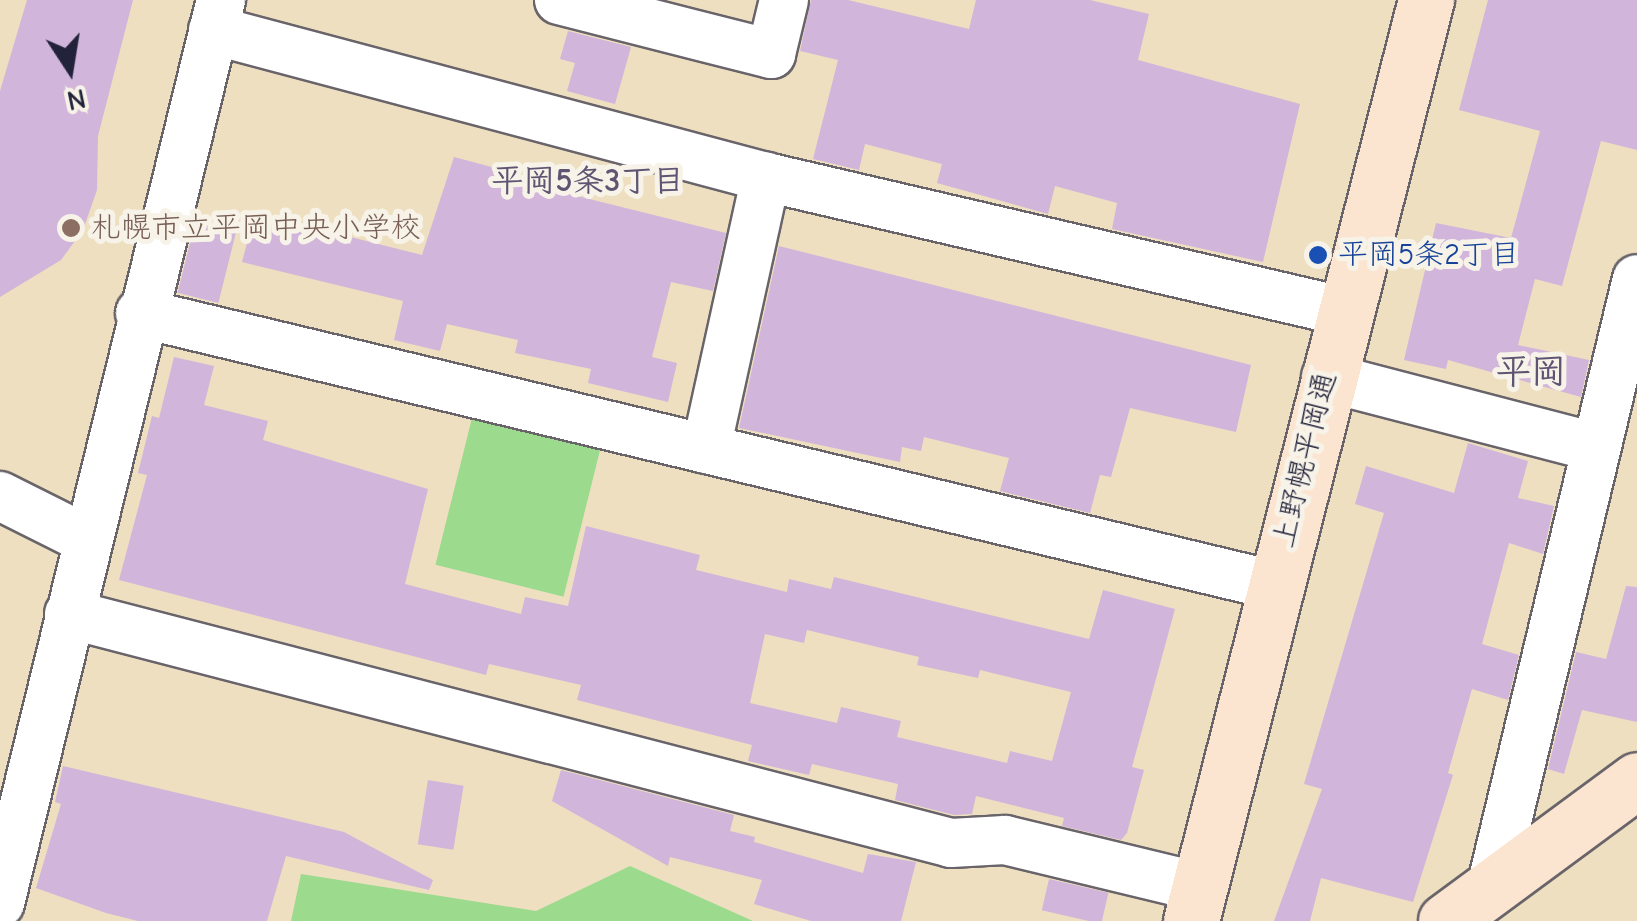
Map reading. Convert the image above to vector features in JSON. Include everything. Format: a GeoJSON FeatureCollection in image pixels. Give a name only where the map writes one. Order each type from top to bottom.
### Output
{"type":"FeatureCollection","features":[{"type":"Feature","properties":{"kind":"street"},"geometry":{"type":"LineString","coordinates":[[560,0],[771,54],[784,0]]}},
{"type":"Feature","properties":{"kind":"street","name":"上野幌平岡通"},"geometry":{"type":"LineString","coordinates":[[1195,904],[1342,312],[1426,0]]}},
{"type":"Feature","properties":{"kind":"street"},"geometry":{"type":"LineString","coordinates":[[3,881],[140,313],[217,15],[766,178],[1342,312]]}},
{"type":"Feature","properties":{"kind":"street"},"geometry":{"type":"LineString","coordinates":[[706,449],[766,178]]}},
{"type":"Feature","properties":{"kind":"street"},"geometry":{"type":"LineString","coordinates":[[1491,888],[1637,280]]}},
{"type":"Feature","properties":{"kind":"street"},"geometry":{"type":"LineString","coordinates":[[140,313],[1273,585]]}},
{"type":"Feature","properties":{"kind":"street"},"geometry":{"type":"LineString","coordinates":[[1326,377],[1595,447]]}},
{"type":"Feature","properties":{"kind":"street"},"geometry":{"type":"LineString","coordinates":[[0,496],[88,540]]}},
{"type":"Feature","properties":{"kind":"street"},"geometry":{"type":"LineString","coordinates":[[69,614],[951,844],[1005,840],[1195,904]]}},
{"type":"Feature","properties":{"kind":"street"},"geometry":{"type":"LineString","coordinates":[[1446,921],[1637,780]]}},
{"type":"Feature","properties":{"kind":"green space"},"geometry":{"type":"Polygon","coordinates":[[[478,394],[606,426],[564,597],[435,565],[478,394]]]}},
{"type":"Feature","properties":{"kind":"green space"},"geometry":{"type":"Polygon","coordinates":[[[630,866],[753,921],[291,921],[301,874],[536,911],[630,866]]]}},
{"type":"Feature","properties":{"kind":"building"},"geometry":{"type":"Polygon","coordinates":[[[27,0],[133,0],[98,136],[97,190],[83,230],[61,260],[0,297],[0,91],[27,0]]]}},
{"type":"Feature","properties":{"kind":"building"},"geometry":{"type":"Polygon","coordinates":[[[811,0],[848,0],[969,29],[976,0],[1090,0],[1149,14],[1138,60],[1300,104],[1263,262],[1112,229],[1117,203],[1055,186],[1048,214],[937,183],[942,164],[865,144],[859,170],[813,159],[838,60],[800,51],[811,0]]]}},
{"type":"Feature","properties":{"kind":"building"},"geometry":{"type":"Polygon","coordinates":[[[1488,0],[1637,0],[1637,150],[1601,141],[1562,286],[1535,279],[1518,345],[1589,360],[1581,397],[1448,360],[1446,369],[1404,360],[1436,223],[1511,238],[1540,131],[1459,110],[1488,0]]]}},
{"type":"Feature","properties":{"kind":"building"},"geometry":{"type":"Polygon","coordinates":[[[568,31],[631,47],[615,104],[567,91],[575,63],[560,59],[568,31]]]}},
{"type":"Feature","properties":{"kind":"building"},"geometry":{"type":"Polygon","coordinates":[[[454,157],[503,170],[501,177],[726,233],[713,291],[671,282],[652,357],[677,363],[668,402],[588,383],[591,369],[515,353],[518,340],[447,324],[440,351],[394,340],[403,301],[242,262],[255,213],[422,255],[454,157]]]}},
{"type":"Feature","properties":{"kind":"building"},"geometry":{"type":"Polygon","coordinates":[[[196,219],[237,229],[218,303],[178,293],[196,219]]]}},
{"type":"Feature","properties":{"kind":"building"},"geometry":{"type":"Polygon","coordinates":[[[779,246],[1251,365],[1236,432],[1130,408],[1111,477],[1100,475],[1090,513],[1000,491],[1009,458],[924,437],[921,451],[902,447],[900,462],[739,428],[779,246]]]}},
{"type":"Feature","properties":{"kind":"building"},"geometry":{"type":"Polygon","coordinates":[[[174,357],[214,366],[204,405],[268,421],[263,440],[428,489],[405,584],[521,614],[525,597],[568,606],[586,526],[700,555],[696,570],[787,592],[789,579],[831,589],[834,577],[1089,639],[1103,590],[1175,609],[1132,767],[1144,770],[1127,833],[1121,840],[1062,826],[1064,818],[976,796],[972,814],[954,815],[895,800],[898,784],[812,764],[809,775],[748,761],[752,745],[577,700],[581,685],[489,664],[486,675],[119,580],[147,475],[138,473],[152,416],[159,418],[174,357]],[[807,630],[804,643],[765,634],[750,703],[837,723],[841,707],[901,721],[897,737],[1007,763],[1010,751],[1052,761],[1071,692],[980,670],[978,678],[917,665],[919,657],[807,630]]]}},
{"type":"Feature","properties":{"kind":"building"},"geometry":{"type":"Polygon","coordinates":[[[1468,443],[1528,461],[1518,498],[1554,506],[1543,554],[1509,543],[1482,644],[1519,655],[1508,700],[1472,689],[1448,773],[1453,775],[1413,902],[1321,878],[1310,921],[1274,921],[1322,789],[1304,784],[1384,513],[1355,504],[1366,466],[1454,493],[1468,443]]]}},
{"type":"Feature","properties":{"kind":"building"},"geometry":{"type":"Polygon","coordinates":[[[1626,586],[1637,587],[1637,722],[1582,710],[1564,774],[1548,769],[1576,652],[1606,659],[1626,586]]]}},
{"type":"Feature","properties":{"kind":"building"},"geometry":{"type":"Polygon","coordinates":[[[63,766],[344,832],[433,880],[429,890],[286,856],[267,921],[138,921],[106,913],[36,888],[61,804],[55,802],[63,766]]]}},
{"type":"Feature","properties":{"kind":"building"},"geometry":{"type":"Polygon","coordinates":[[[561,770],[734,815],[730,831],[755,837],[754,842],[863,873],[868,854],[916,862],[901,921],[811,921],[754,904],[762,880],[670,857],[668,866],[552,801],[561,770]]]}},
{"type":"Feature","properties":{"kind":"building"},"geometry":{"type":"Polygon","coordinates":[[[428,780],[464,786],[453,850],[418,844],[428,780]]]}},
{"type":"Feature","properties":{"kind":"building"},"geometry":{"type":"Polygon","coordinates":[[[1049,879],[1108,893],[1102,921],[1042,910],[1049,879]]]}},
{"type":"Feature","properties":{"kind":"place","name":"札幌市立平岡中央小学校"},"geometry":{"type":"Point","coordinates":[71,228]}},
{"type":"Feature","properties":{"kind":"place","name":"平岡5条2丁目"},"geometry":{"type":"Point","coordinates":[1318,255]}},
{"type":"Feature","properties":{"kind":"district","name":"平岡5条3丁目"},"geometry":{"type":"Point","coordinates":[588,181]}},
{"type":"Feature","properties":{"kind":"district","name":"平岡"},"geometry":{"type":"Point","coordinates":[1531,372]}}]}
